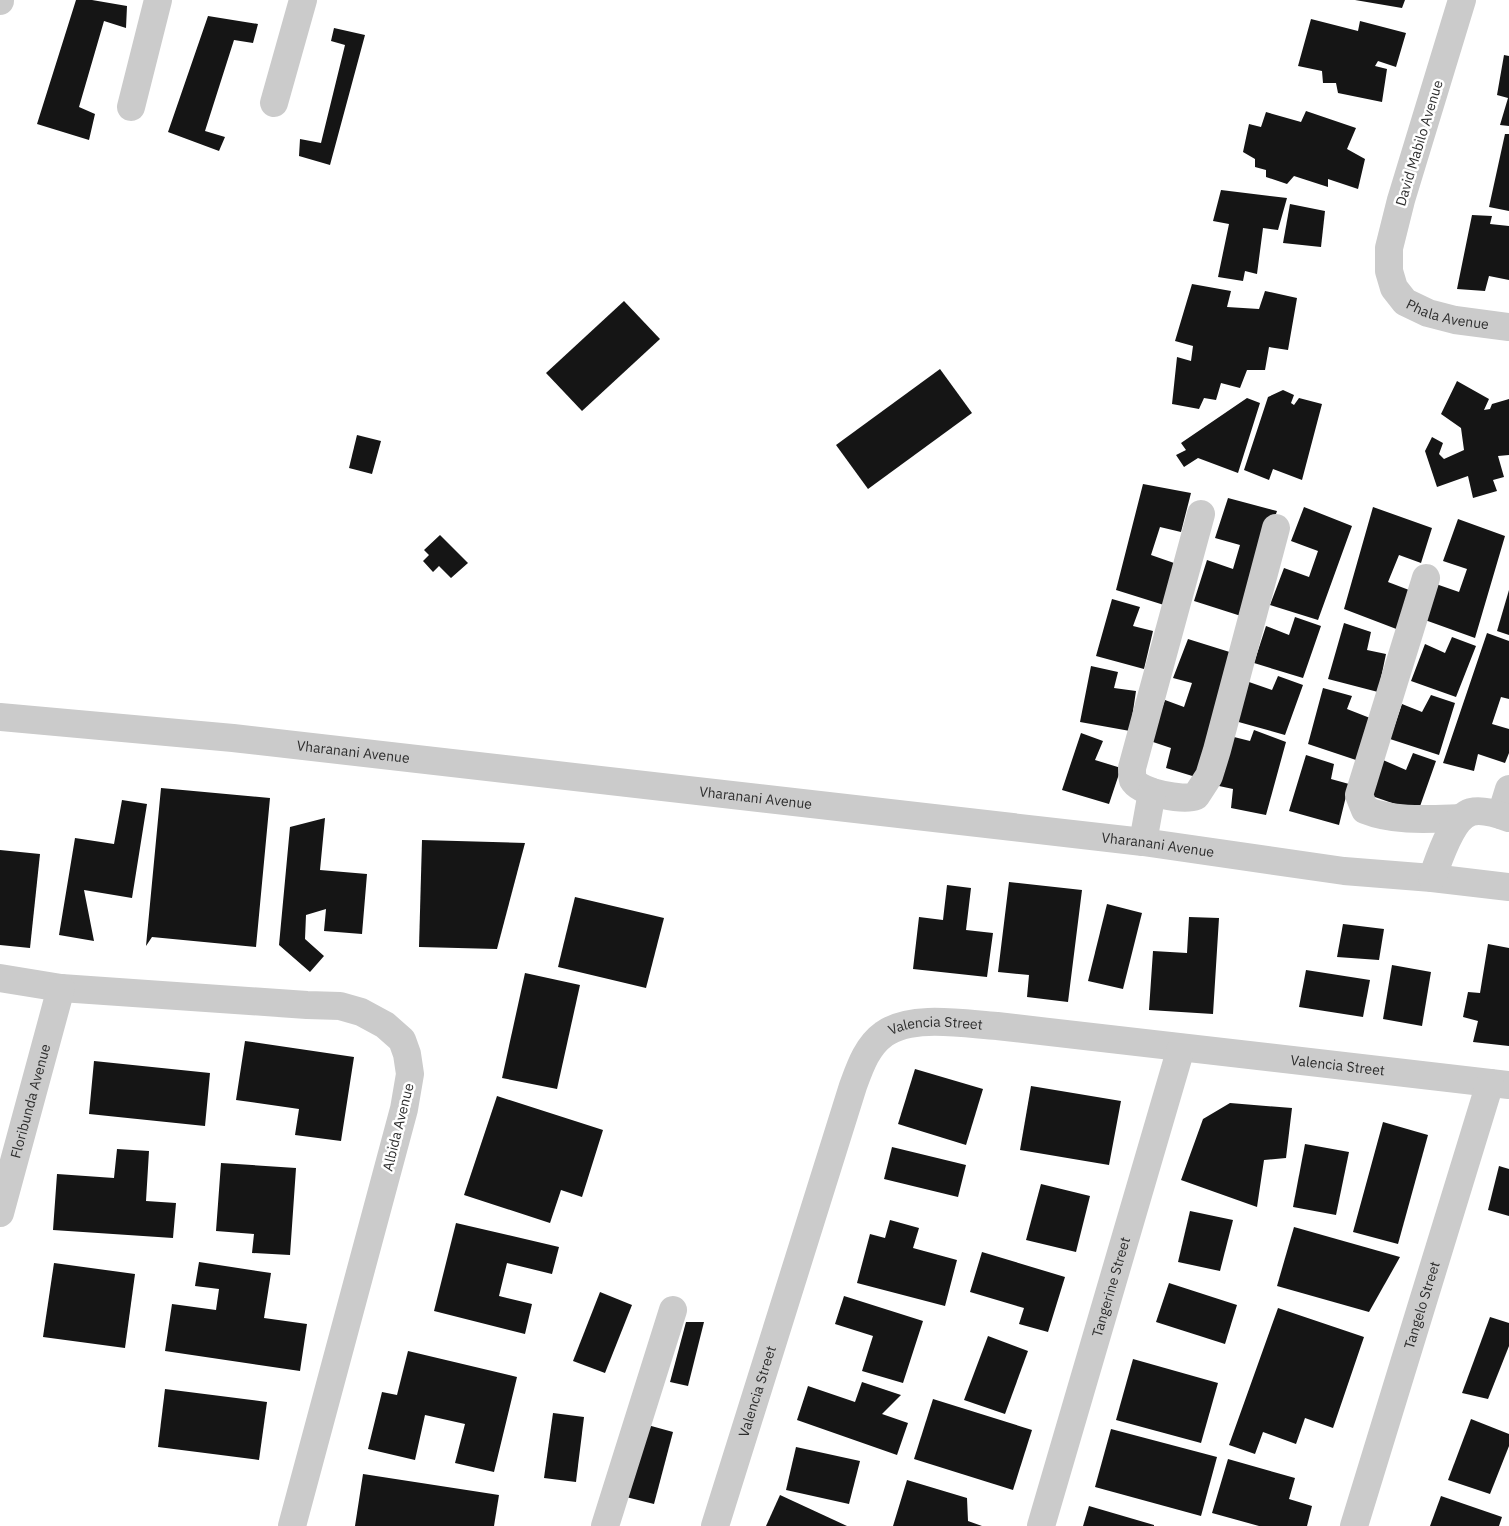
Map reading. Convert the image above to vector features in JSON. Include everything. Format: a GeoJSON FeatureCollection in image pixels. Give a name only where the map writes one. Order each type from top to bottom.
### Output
{"type":"FeatureCollection","features":[{"type":"Feature","properties":{"kind":"street"},"geometry":{"type":"LineString","coordinates":[[131,107],[158,0]]}},
{"type":"Feature","properties":{"kind":"street"},"geometry":{"type":"LineString","coordinates":[[274,103],[303,0]]}},
{"type":"Feature","properties":{"kind":"street","name":"David Mabilo Avenue"},"geometry":{"type":"LineString","coordinates":[[1394,288],[1389,271],[1389,248],[1401,200],[1462,0]]}},
{"type":"Feature","properties":{"kind":"street","name":"Phala Avenue"},"geometry":{"type":"LineString","coordinates":[[1394,288],[1405,302],[1428,312],[1455,320],[1509,328]]}},
{"type":"Feature","properties":{"kind":"street"},"geometry":{"type":"LineString","coordinates":[[1201,514],[1132,768],[1134,780],[1137,784],[1152,792],[1184,798],[1196,796],[1209,776],[1276,528]]}},
{"type":"Feature","properties":{"kind":"street"},"geometry":{"type":"LineString","coordinates":[[1426,578],[1359,795],[1365,810],[1372,813],[1421,819],[1461,818]]}},
{"type":"Feature","properties":{"kind":"street","name":"Vharanani Avenue"},"geometry":{"type":"LineString","coordinates":[[0,718],[233,738],[1143,842],[1344,871],[1432,878],[1509,887]]}},
{"type":"Feature","properties":{"kind":"street"},"geometry":{"type":"LineString","coordinates":[[1432,878],[1453,828],[1461,818],[1468,813],[1477,811],[1505,816],[1509,789]]}},
{"type":"Feature","properties":{"kind":"street"},"geometry":{"type":"LineString","coordinates":[[1143,842],[1152,792]]}},
{"type":"Feature","properties":{"kind":"street","name":"Albida Avenue"},"geometry":{"type":"LineString","coordinates":[[0,978],[61,988],[340,1006],[361,1012],[385,1025],[402,1040],[407,1054],[410,1074],[404,1109],[292,1526]]}},
{"type":"Feature","properties":{"kind":"street","name":"Floribunda Avenue"},"geometry":{"type":"LineString","coordinates":[[0,1213],[61,988]]}},
{"type":"Feature","properties":{"kind":"street","name":"Valencia Street"},"geometry":{"type":"LineString","coordinates":[[715,1526],[853,1086],[864,1058],[884,1033],[904,1025],[919,1022],[946,1022],[1499,1084]]}},
{"type":"Feature","properties":{"kind":"street","name":"Tangerine Street"},"geometry":{"type":"LineString","coordinates":[[1041,1526],[1181,1048]]}},
{"type":"Feature","properties":{"kind":"street","name":"Tangelo Street"},"geometry":{"type":"LineString","coordinates":[[1354,1526],[1499,1084]]}},
{"type":"Feature","properties":{"kind":"street"},"geometry":{"type":"LineString","coordinates":[[606,1526],[673,1310]]}},
{"type":"Feature","properties":{"kind":"building"},"geometry":{"type":"Polygon","coordinates":[[[76,0],[92,0],[127,6],[126,28],[104,21],[79,107],[95,114],[89,140],[37,124],[76,0]]]}},
{"type":"Feature","properties":{"kind":"building"},"geometry":{"type":"Polygon","coordinates":[[[1355,0],[1405,0],[1402,8],[1355,0]]]}},
{"type":"Feature","properties":{"kind":"building"},"geometry":{"type":"Polygon","coordinates":[[[208,16],[258,24],[253,43],[234,40],[205,131],[225,137],[219,151],[168,132],[208,16]]]}},
{"type":"Feature","properties":{"kind":"building"},"geometry":{"type":"Polygon","coordinates":[[[1311,19],[1358,31],[1360,21],[1406,33],[1396,67],[1378,61],[1375,66],[1387,69],[1382,102],[1338,93],[1336,83],[1323,83],[1322,71],[1298,66],[1311,19]]]}},
{"type":"Feature","properties":{"kind":"building"},"geometry":{"type":"Polygon","coordinates":[[[334,28],[365,35],[330,165],[299,156],[300,139],[321,143],[345,45],[331,41],[334,28]]]}},
{"type":"Feature","properties":{"kind":"building"},"geometry":{"type":"Polygon","coordinates":[[[1504,55],[1509,56],[1509,126],[1500,125],[1508,98],[1497,95],[1504,55]]]}},
{"type":"Feature","properties":{"kind":"building"},"geometry":{"type":"Polygon","coordinates":[[[1306,111],[1356,128],[1347,149],[1365,159],[1358,189],[1328,179],[1328,187],[1294,176],[1287,184],[1266,177],[1266,170],[1255,167],[1255,159],[1243,152],[1249,124],[1261,127],[1266,112],[1301,122],[1306,111]]]}},
{"type":"Feature","properties":{"kind":"building"},"geometry":{"type":"Polygon","coordinates":[[[1505,134],[1509,134],[1509,211],[1489,207],[1505,134]]]}},
{"type":"Feature","properties":{"kind":"building"},"geometry":{"type":"Polygon","coordinates":[[[1221,190],[1287,198],[1278,230],[1263,228],[1257,274],[1245,271],[1243,281],[1218,277],[1229,224],[1213,221],[1221,190]]]}},
{"type":"Feature","properties":{"kind":"building"},"geometry":{"type":"Polygon","coordinates":[[[1290,204],[1325,211],[1321,247],[1283,243],[1290,204]]]}},
{"type":"Feature","properties":{"kind":"building"},"geometry":{"type":"Polygon","coordinates":[[[1472,215],[1492,216],[1490,224],[1509,226],[1509,280],[1489,276],[1485,291],[1457,289],[1472,215]]]}},
{"type":"Feature","properties":{"kind":"building"},"geometry":{"type":"Polygon","coordinates":[[[1192,284],[1231,291],[1227,307],[1259,309],[1265,291],[1297,298],[1288,350],[1269,347],[1265,370],[1247,370],[1240,388],[1221,383],[1216,400],[1204,398],[1199,409],[1172,404],[1177,357],[1191,361],[1193,346],[1175,341],[1192,284]]]}},
{"type":"Feature","properties":{"kind":"building"},"geometry":{"type":"Polygon","coordinates":[[[624,301],[660,339],[582,411],[546,373],[624,301]]]}},
{"type":"Feature","properties":{"kind":"building"},"geometry":{"type":"Polygon","coordinates":[[[940,369],[972,413],[868,489],[836,445],[940,369]]]}},
{"type":"Feature","properties":{"kind":"building"},"geometry":{"type":"Polygon","coordinates":[[[1457,381],[1489,399],[1484,410],[1490,409],[1492,404],[1509,399],[1509,455],[1498,456],[1504,477],[1493,480],[1497,491],[1473,498],[1468,476],[1437,487],[1425,451],[1432,437],[1443,443],[1439,454],[1444,459],[1464,450],[1461,428],[1441,414],[1457,381]]]}},
{"type":"Feature","properties":{"kind":"building"},"geometry":{"type":"Polygon","coordinates":[[[1283,390],[1294,395],[1291,403],[1294,405],[1299,398],[1322,404],[1302,480],[1273,469],[1269,480],[1244,470],[1268,397],[1283,390]]]}},
{"type":"Feature","properties":{"kind":"building"},"geometry":{"type":"Polygon","coordinates":[[[1247,398],[1260,403],[1238,473],[1198,458],[1184,467],[1176,455],[1186,450],[1181,443],[1247,398]]]}},
{"type":"Feature","properties":{"kind":"building"},"geometry":{"type":"Polygon","coordinates":[[[357,435],[381,441],[372,474],[349,468],[357,435]]]}},
{"type":"Feature","properties":{"kind":"building"},"geometry":{"type":"Polygon","coordinates":[[[1143,484],[1191,493],[1181,532],[1160,527],[1151,555],[1174,563],[1164,605],[1116,590],[1143,484]]]}},
{"type":"Feature","properties":{"kind":"building"},"geometry":{"type":"Polygon","coordinates":[[[1228,498],[1277,511],[1241,616],[1194,601],[1207,560],[1233,569],[1240,545],[1215,538],[1228,498]]]}},
{"type":"Feature","properties":{"kind":"building"},"geometry":{"type":"Polygon","coordinates":[[[1304,507],[1352,526],[1318,620],[1270,605],[1284,568],[1309,577],[1318,551],[1291,541],[1304,507]]]}},
{"type":"Feature","properties":{"kind":"building"},"geometry":{"type":"Polygon","coordinates":[[[1373,507],[1432,528],[1421,563],[1399,555],[1388,582],[1409,590],[1399,630],[1344,609],[1373,507]]]}},
{"type":"Feature","properties":{"kind":"building"},"geometry":{"type":"Polygon","coordinates":[[[1458,519],[1505,536],[1475,638],[1425,620],[1436,584],[1459,592],[1467,569],[1443,561],[1458,519]]]}},
{"type":"Feature","properties":{"kind":"building"},"geometry":{"type":"Polygon","coordinates":[[[440,535],[468,563],[451,578],[439,566],[433,572],[423,561],[429,555],[424,550],[440,535]]]}},
{"type":"Feature","properties":{"kind":"building"},"geometry":{"type":"Polygon","coordinates":[[[1509,590],[1509,635],[1497,631],[1509,590]]]}},
{"type":"Feature","properties":{"kind":"building"},"geometry":{"type":"Polygon","coordinates":[[[1112,599],[1140,607],[1133,626],[1153,631],[1144,669],[1096,656],[1112,599]]]}},
{"type":"Feature","properties":{"kind":"building"},"geometry":{"type":"Polygon","coordinates":[[[1295,617],[1321,626],[1303,678],[1254,663],[1266,626],[1289,635],[1295,617]]]}},
{"type":"Feature","properties":{"kind":"building"},"geometry":{"type":"Polygon","coordinates":[[[1344,623],[1371,632],[1367,650],[1386,654],[1378,692],[1328,679],[1344,623]]]}},
{"type":"Feature","properties":{"kind":"building"},"geometry":{"type":"Polygon","coordinates":[[[1487,633],[1509,641],[1509,699],[1501,697],[1492,724],[1509,729],[1509,753],[1505,763],[1478,754],[1474,771],[1443,763],[1487,633]]]}},
{"type":"Feature","properties":{"kind":"building"},"geometry":{"type":"Polygon","coordinates":[[[1452,637],[1476,646],[1456,697],[1411,681],[1425,644],[1445,653],[1452,637]]]}},
{"type":"Feature","properties":{"kind":"building"},"geometry":{"type":"Polygon","coordinates":[[[1188,639],[1236,654],[1199,778],[1166,768],[1171,748],[1150,741],[1165,700],[1184,707],[1192,683],[1173,678],[1188,639]]]}},
{"type":"Feature","properties":{"kind":"building"},"geometry":{"type":"Polygon","coordinates":[[[1091,666],[1118,672],[1114,688],[1136,691],[1130,731],[1080,722],[1091,666]]]}},
{"type":"Feature","properties":{"kind":"building"},"geometry":{"type":"Polygon","coordinates":[[[1278,676],[1303,685],[1285,735],[1235,721],[1249,682],[1272,690],[1278,676]]]}},
{"type":"Feature","properties":{"kind":"building"},"geometry":{"type":"Polygon","coordinates":[[[1323,688],[1352,696],[1347,709],[1370,718],[1359,761],[1308,744],[1323,688]]]}},
{"type":"Feature","properties":{"kind":"building"},"geometry":{"type":"Polygon","coordinates":[[[1431,695],[1455,703],[1439,755],[1390,739],[1402,704],[1422,712],[1431,695]]]}},
{"type":"Feature","properties":{"kind":"building"},"geometry":{"type":"Polygon","coordinates":[[[1254,730],[1286,742],[1266,815],[1231,808],[1233,789],[1219,786],[1234,737],[1250,741],[1254,730]]]}},
{"type":"Feature","properties":{"kind":"building"},"geometry":{"type":"Polygon","coordinates":[[[1081,733],[1103,741],[1095,760],[1121,768],[1109,804],[1062,790],[1081,733]]]}},
{"type":"Feature","properties":{"kind":"building"},"geometry":{"type":"Polygon","coordinates":[[[1413,753],[1436,761],[1418,812],[1372,796],[1383,760],[1406,770],[1413,753]]]}},
{"type":"Feature","properties":{"kind":"building"},"geometry":{"type":"Polygon","coordinates":[[[1306,755],[1334,764],[1331,779],[1349,784],[1339,825],[1289,811],[1306,755]]]}},
{"type":"Feature","properties":{"kind":"building"},"geometry":{"type":"Polygon","coordinates":[[[161,788],[270,798],[256,947],[152,937],[146,946],[161,788]]]}},
{"type":"Feature","properties":{"kind":"building"},"geometry":{"type":"Polygon","coordinates":[[[122,800],[147,804],[132,898],[84,890],[94,941],[59,935],[75,838],[114,844],[122,800]]]}},
{"type":"Feature","properties":{"kind":"building"},"geometry":{"type":"Polygon","coordinates":[[[325,818],[320,870],[367,874],[362,934],[324,931],[326,909],[306,915],[305,939],[324,956],[310,972],[279,945],[290,827],[325,818]]]}},
{"type":"Feature","properties":{"kind":"building"},"geometry":{"type":"Polygon","coordinates":[[[422,840],[525,843],[497,949],[419,947],[422,840]]]}},
{"type":"Feature","properties":{"kind":"building"},"geometry":{"type":"Polygon","coordinates":[[[0,850],[40,854],[30,948],[0,945],[0,850]]]}},
{"type":"Feature","properties":{"kind":"building"},"geometry":{"type":"Polygon","coordinates":[[[1009,882],[1082,890],[1068,1002],[1027,997],[1029,975],[998,972],[1009,882]]]}},
{"type":"Feature","properties":{"kind":"building"},"geometry":{"type":"Polygon","coordinates":[[[947,885],[971,888],[966,930],[993,933],[987,977],[913,969],[919,917],[943,920],[947,885]]]}},
{"type":"Feature","properties":{"kind":"building"},"geometry":{"type":"Polygon","coordinates":[[[575,897],[664,918],[646,988],[558,967],[575,897]]]}},
{"type":"Feature","properties":{"kind":"building"},"geometry":{"type":"Polygon","coordinates":[[[1107,904],[1142,913],[1123,989],[1088,981],[1107,904]]]}},
{"type":"Feature","properties":{"kind":"building"},"geometry":{"type":"Polygon","coordinates":[[[1189,917],[1219,918],[1213,1014],[1149,1010],[1153,951],[1187,953],[1189,917]]]}},
{"type":"Feature","properties":{"kind":"building"},"geometry":{"type":"Polygon","coordinates":[[[1343,924],[1384,929],[1379,960],[1337,957],[1343,924]]]}},
{"type":"Feature","properties":{"kind":"building"},"geometry":{"type":"Polygon","coordinates":[[[1488,944],[1509,948],[1509,1046],[1473,1042],[1478,1021],[1463,1017],[1468,992],[1480,993],[1488,944]]]}},
{"type":"Feature","properties":{"kind":"building"},"geometry":{"type":"Polygon","coordinates":[[[1392,965],[1431,972],[1422,1026],[1383,1019],[1392,965]]]}},
{"type":"Feature","properties":{"kind":"building"},"geometry":{"type":"Polygon","coordinates":[[[1306,970],[1370,980],[1363,1017],[1299,1007],[1306,970]]]}},
{"type":"Feature","properties":{"kind":"building"},"geometry":{"type":"Polygon","coordinates":[[[525,973],[580,985],[557,1089],[502,1078],[525,973]]]}},
{"type":"Feature","properties":{"kind":"building"},"geometry":{"type":"Polygon","coordinates":[[[245,1041],[354,1057],[341,1141],[295,1135],[299,1109],[236,1100],[245,1041]]]}},
{"type":"Feature","properties":{"kind":"building"},"geometry":{"type":"Polygon","coordinates":[[[94,1061],[210,1073],[205,1126],[89,1114],[94,1061]]]}},
{"type":"Feature","properties":{"kind":"building"},"geometry":{"type":"Polygon","coordinates":[[[915,1069],[983,1089],[966,1145],[898,1124],[915,1069]]]}},
{"type":"Feature","properties":{"kind":"building"},"geometry":{"type":"Polygon","coordinates":[[[1031,1086],[1121,1101],[1109,1165],[1020,1150],[1031,1086]]]}},
{"type":"Feature","properties":{"kind":"building"},"geometry":{"type":"Polygon","coordinates":[[[497,1096],[603,1130],[582,1197],[561,1190],[550,1223],[464,1195],[497,1096]]]}},
{"type":"Feature","properties":{"kind":"building"},"geometry":{"type":"Polygon","coordinates":[[[1230,1103],[1292,1108],[1286,1158],[1264,1160],[1257,1207],[1181,1180],[1203,1119],[1230,1103]]]}},
{"type":"Feature","properties":{"kind":"building"},"geometry":{"type":"Polygon","coordinates":[[[1383,1122],[1428,1135],[1398,1244],[1353,1232],[1383,1122]]]}},
{"type":"Feature","properties":{"kind":"building"},"geometry":{"type":"Polygon","coordinates":[[[1305,1144],[1349,1152],[1336,1215],[1293,1207],[1305,1144]]]}},
{"type":"Feature","properties":{"kind":"building"},"geometry":{"type":"Polygon","coordinates":[[[892,1147],[966,1165],[958,1197],[884,1179],[892,1147]]]}},
{"type":"Feature","properties":{"kind":"building"},"geometry":{"type":"Polygon","coordinates":[[[117,1149],[149,1151],[146,1201],[176,1203],[173,1238],[53,1230],[57,1174],[114,1178],[117,1149]]]}},
{"type":"Feature","properties":{"kind":"building"},"geometry":{"type":"Polygon","coordinates":[[[221,1163],[296,1168],[290,1255],[252,1253],[254,1234],[216,1231],[221,1163]]]}},
{"type":"Feature","properties":{"kind":"building"},"geometry":{"type":"Polygon","coordinates":[[[1499,1166],[1509,1169],[1509,1216],[1488,1210],[1499,1166]]]}},
{"type":"Feature","properties":{"kind":"building"},"geometry":{"type":"Polygon","coordinates":[[[1041,1184],[1090,1196],[1076,1252],[1026,1240],[1041,1184]]]}},
{"type":"Feature","properties":{"kind":"building"},"geometry":{"type":"Polygon","coordinates":[[[1190,1211],[1233,1220],[1220,1271],[1178,1262],[1190,1211]]]}},
{"type":"Feature","properties":{"kind":"building"},"geometry":{"type":"Polygon","coordinates":[[[890,1220],[919,1228],[913,1248],[957,1260],[945,1306],[857,1283],[870,1234],[885,1238],[890,1220]]]}},
{"type":"Feature","properties":{"kind":"building"},"geometry":{"type":"Polygon","coordinates":[[[456,1223],[559,1247],[552,1274],[507,1263],[499,1296],[532,1304],[525,1334],[434,1311],[456,1223]]]}},
{"type":"Feature","properties":{"kind":"building"},"geometry":{"type":"Polygon","coordinates":[[[1294,1227],[1400,1257],[1369,1312],[1277,1286],[1294,1227]]]}},
{"type":"Feature","properties":{"kind":"building"},"geometry":{"type":"Polygon","coordinates":[[[982,1252],[1065,1277],[1048,1332],[1019,1324],[1024,1308],[970,1292],[982,1252]]]}},
{"type":"Feature","properties":{"kind":"building"},"geometry":{"type":"Polygon","coordinates":[[[199,1262],[271,1273],[264,1318],[307,1324],[300,1371],[165,1351],[172,1304],[216,1310],[219,1289],[195,1286],[199,1262]]]}},
{"type":"Feature","properties":{"kind":"building"},"geometry":{"type":"Polygon","coordinates":[[[54,1263],[135,1274],[125,1348],[43,1337],[54,1263]]]}},
{"type":"Feature","properties":{"kind":"building"},"geometry":{"type":"Polygon","coordinates":[[[1169,1283],[1237,1305],[1225,1344],[1156,1322],[1169,1283]]]}},
{"type":"Feature","properties":{"kind":"building"},"geometry":{"type":"Polygon","coordinates":[[[600,1292],[632,1305],[605,1373],[573,1361],[600,1292]]]}},
{"type":"Feature","properties":{"kind":"building"},"geometry":{"type":"Polygon","coordinates":[[[844,1296],[923,1321],[903,1383],[862,1371],[873,1336],[835,1324],[844,1296]]]}},
{"type":"Feature","properties":{"kind":"building"},"geometry":{"type":"Polygon","coordinates":[[[1278,1308],[1364,1337],[1333,1428],[1305,1418],[1296,1444],[1263,1432],[1255,1454],[1229,1445],[1278,1308]]]}},
{"type":"Feature","properties":{"kind":"building"},"geometry":{"type":"Polygon","coordinates":[[[1490,1317],[1509,1323],[1509,1346],[1488,1399],[1462,1393],[1490,1317]]]}},
{"type":"Feature","properties":{"kind":"building"},"geometry":{"type":"Polygon","coordinates":[[[686,1322],[704,1322],[688,1386],[670,1382],[686,1322]]]}},
{"type":"Feature","properties":{"kind":"building"},"geometry":{"type":"Polygon","coordinates":[[[988,1336],[1028,1351],[1005,1414],[964,1400],[988,1336]]]}},
{"type":"Feature","properties":{"kind":"building"},"geometry":{"type":"Polygon","coordinates":[[[408,1351],[517,1377],[494,1472],[455,1463],[465,1424],[425,1415],[415,1460],[368,1449],[382,1392],[397,1395],[408,1351]]]}},
{"type":"Feature","properties":{"kind":"building"},"geometry":{"type":"Polygon","coordinates":[[[1133,1359],[1218,1383],[1201,1443],[1116,1420],[1133,1359]]]}},
{"type":"Feature","properties":{"kind":"building"},"geometry":{"type":"Polygon","coordinates":[[[862,1382],[901,1395],[882,1414],[908,1423],[897,1455],[797,1420],[808,1386],[855,1402],[862,1382]]]}},
{"type":"Feature","properties":{"kind":"building"},"geometry":{"type":"Polygon","coordinates":[[[165,1389],[267,1402],[259,1460],[158,1447],[165,1389]]]}},
{"type":"Feature","properties":{"kind":"building"},"geometry":{"type":"Polygon","coordinates":[[[933,1399],[1032,1430],[1013,1490],[914,1459],[933,1399]]]}},
{"type":"Feature","properties":{"kind":"building"},"geometry":{"type":"Polygon","coordinates":[[[553,1413],[584,1417],[576,1482],[544,1478],[553,1413]]]}},
{"type":"Feature","properties":{"kind":"building"},"geometry":{"type":"Polygon","coordinates":[[[1471,1419],[1509,1434],[1509,1446],[1490,1494],[1448,1480],[1471,1419]]]}},
{"type":"Feature","properties":{"kind":"building"},"geometry":{"type":"Polygon","coordinates":[[[644,1424],[673,1432],[654,1504],[626,1497],[644,1424]]]}},
{"type":"Feature","properties":{"kind":"building"},"geometry":{"type":"Polygon","coordinates":[[[1111,1429],[1217,1457],[1201,1516],[1095,1487],[1111,1429]]]}},
{"type":"Feature","properties":{"kind":"building"},"geometry":{"type":"Polygon","coordinates":[[[796,1447],[860,1461],[849,1504],[786,1490],[796,1447]]]}},
{"type":"Feature","properties":{"kind":"building"},"geometry":{"type":"Polygon","coordinates":[[[1228,1459],[1295,1478],[1289,1499],[1312,1506],[1307,1526],[1259,1526],[1212,1513],[1228,1459]]]}},
{"type":"Feature","properties":{"kind":"building"},"geometry":{"type":"Polygon","coordinates":[[[363,1474],[499,1495],[494,1526],[355,1526],[363,1474]]]}},
{"type":"Feature","properties":{"kind":"building"},"geometry":{"type":"Polygon","coordinates":[[[907,1480],[967,1498],[968,1521],[982,1526],[893,1526],[907,1480]]]}},
{"type":"Feature","properties":{"kind":"building"},"geometry":{"type":"Polygon","coordinates":[[[780,1495],[847,1526],[766,1526],[780,1495]]]}},
{"type":"Feature","properties":{"kind":"building"},"geometry":{"type":"Polygon","coordinates":[[[1441,1496],[1502,1517],[1499,1526],[1430,1526],[1441,1496]]]}},
{"type":"Feature","properties":{"kind":"building"},"geometry":{"type":"Polygon","coordinates":[[[1089,1506],[1154,1525],[1154,1526],[1083,1526],[1089,1506]]]}}]}
